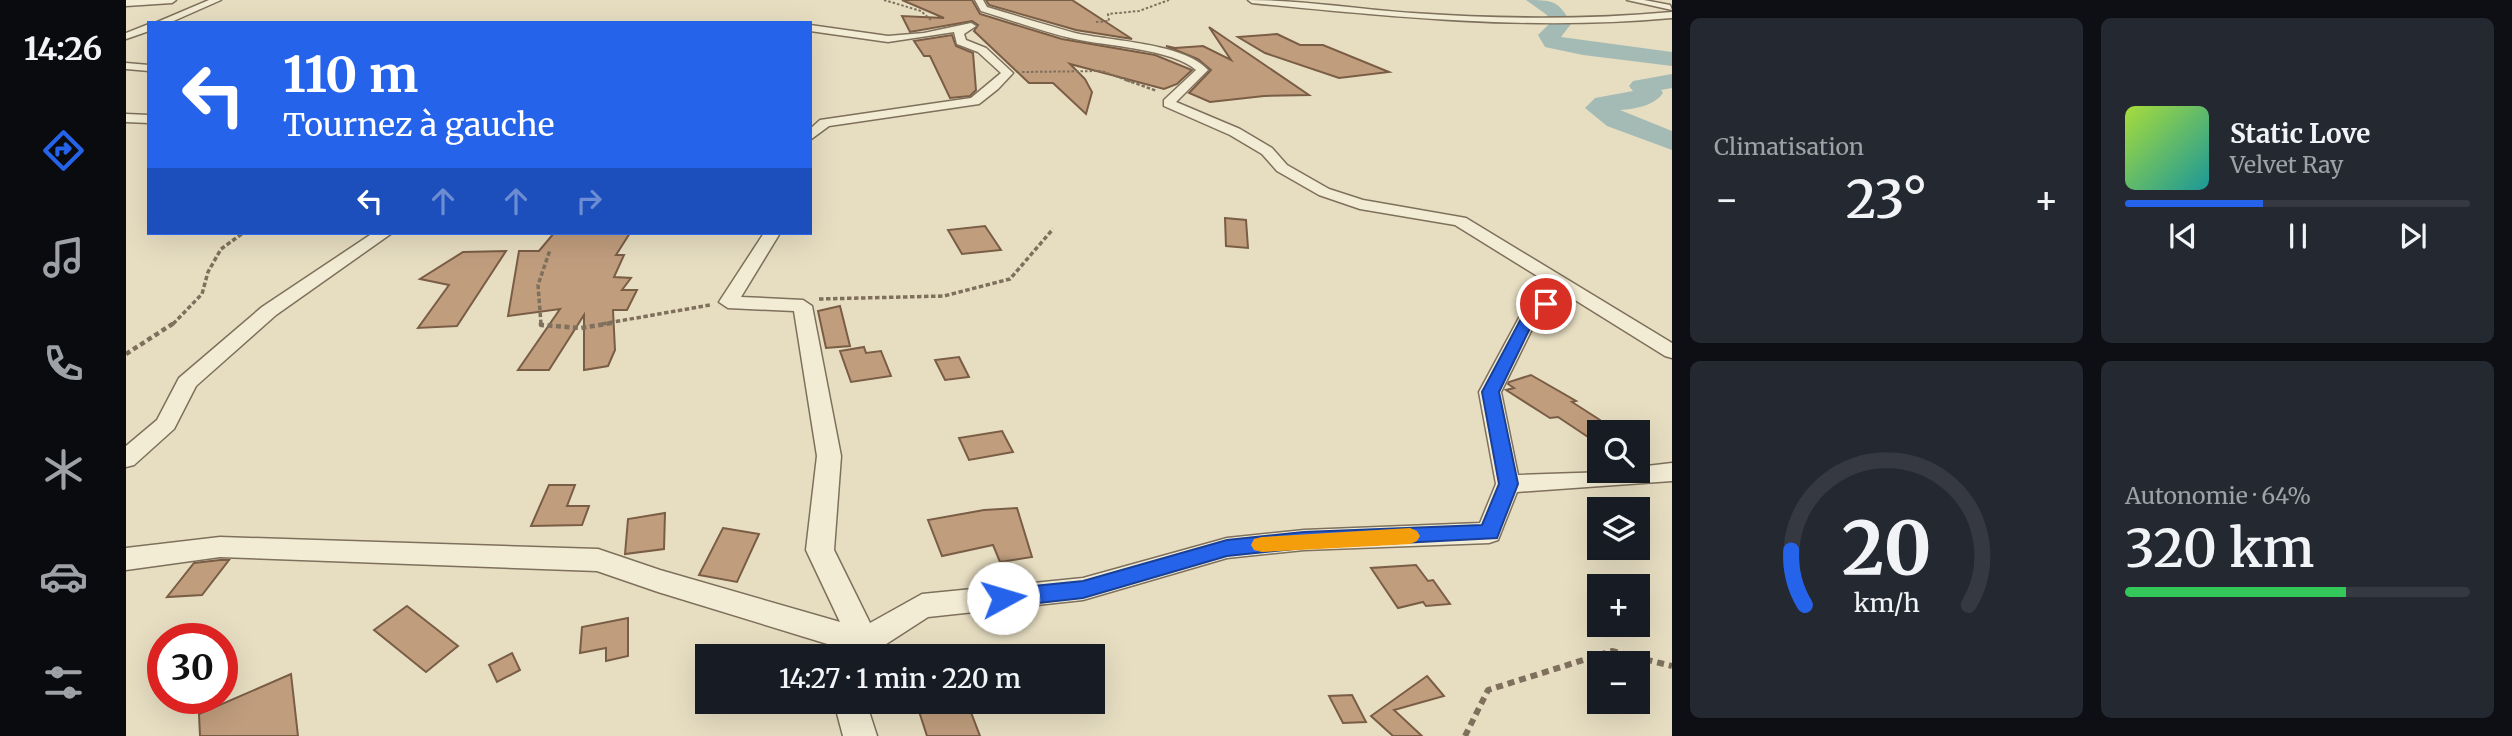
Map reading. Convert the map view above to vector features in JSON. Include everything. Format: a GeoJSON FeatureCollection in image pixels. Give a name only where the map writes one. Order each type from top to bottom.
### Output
{"type":"FeatureCollection","features":[{"type":"Feature","properties":{"kind":"street"},"geometry":{"type":"LineString","coordinates":[[126,4],[172,0]]}},
{"type":"Feature","properties":{"kind":"street"},"geometry":{"type":"LineString","coordinates":[[165,21],[217,0]]}},
{"type":"Feature","properties":{"kind":"street"},"geometry":{"type":"LineString","coordinates":[[979,0],[984,9],[1019,21],[1192,61],[1202,70],[1168,103],[1246,138],[1267,150],[1282,168],[1324,192],[1360,204],[1460,221],[1672,352]]}},
{"type":"Feature","properties":{"kind":"street"},"geometry":{"type":"LineString","coordinates":[[1252,0],[1561,24],[1672,15]]}},
{"type":"Feature","properties":{"kind":"street"},"geometry":{"type":"LineString","coordinates":[[1631,0],[1672,8]]}},
{"type":"Feature","properties":{"kind":"street"},"geometry":{"type":"LineString","coordinates":[[812,28],[829,27],[854,35],[925,38],[970,26],[1019,21]]}},
{"type":"Feature","properties":{"kind":"street"},"geometry":{"type":"LineString","coordinates":[[812,133],[824,123],[975,101],[1007,73],[982,50],[961,42],[959,33],[970,26]]}},
{"type":"Feature","properties":{"kind":"street"},"geometry":{"type":"LineString","coordinates":[[126,36],[147,28]]}},
{"type":"Feature","properties":{"kind":"street"},"geometry":{"type":"LineString","coordinates":[[126,66],[147,68]]}},
{"type":"Feature","properties":{"kind":"street"},"geometry":{"type":"LineString","coordinates":[[126,118],[147,119]]}},
{"type":"Feature","properties":{"kind":"street"},"geometry":{"type":"LineString","coordinates":[[126,459],[166,424],[187,383],[269,312],[381,235]]}},
{"type":"Feature","properties":{"kind":"street"},"geometry":{"type":"LineString","coordinates":[[771,235],[728,302],[803,306],[830,456],[820,550],[860,644]]}},
{"type":"Feature","properties":{"kind":"street"},"geometry":{"type":"LineString","coordinates":[[869,644],[922,606],[1083,589],[1227,548],[1304,540],[1489,533],[1508,484],[1490,392],[1527,320],[1565,288]]}},
{"type":"Feature","properties":{"kind":"street"},"geometry":{"type":"LineString","coordinates":[[1508,484],[1672,472]]}},
{"type":"Feature","properties":{"kind":"street"},"geometry":{"type":"LineString","coordinates":[[126,559],[220,547],[598,560],[847,644]]}},
{"type":"Feature","properties":{"kind":"street"},"geometry":{"type":"LineString","coordinates":[[854,714],[860,736]]}},
{"type":"Feature","properties":{"kind":"path"},"geometry":{"type":"LineString","coordinates":[[884,0],[921,11],[934,23],[970,26]]}},
{"type":"Feature","properties":{"kind":"path"},"geometry":{"type":"LineString","coordinates":[[1054,30],[1058,26],[1109,20],[1108,14],[1139,11],[1170,0]]}},
{"type":"Feature","properties":{"kind":"path"},"geometry":{"type":"LineString","coordinates":[[1007,73],[1102,71],[1175,97]]}},
{"type":"Feature","properties":{"kind":"path"},"geometry":{"type":"LineString","coordinates":[[803,306],[814,299],[944,296],[1010,279],[1053,229]]}},
{"type":"Feature","properties":{"kind":"path"},"geometry":{"type":"LineString","coordinates":[[126,354],[171,326],[202,294],[208,272],[221,249],[240,235]]}},
{"type":"Feature","properties":{"kind":"path"},"geometry":{"type":"LineString","coordinates":[[551,250],[538,285],[541,326],[581,328],[728,302]]}},
{"type":"Feature","properties":{"kind":"path"},"geometry":{"type":"LineString","coordinates":[[1465,736],[1488,690],[1612,651],[1672,666]]}},
{"type":"Feature","properties":{"kind":"building"},"geometry":{"type":"Polygon","coordinates":[[[902,0],[972,0],[980,14],[1062,39],[1155,55],[1192,70],[1177,84],[1164,89],[1070,64],[1085,79],[1092,92],[1086,114],[1053,83],[1029,83],[974,31],[978,25],[972,21],[910,32],[902,16],[944,18],[902,0]]]}},
{"type":"Feature","properties":{"kind":"building"},"geometry":{"type":"Polygon","coordinates":[[[986,0],[1072,0],[1132,39],[1076,30],[989,5],[986,0]]]}},
{"type":"Feature","properties":{"kind":"building"},"geometry":{"type":"Polygon","coordinates":[[[1209,27],[1309,95],[1264,96],[1210,102],[1189,93],[1211,70],[1198,59],[1166,46],[1203,46],[1231,60],[1209,27]]]}},
{"type":"Feature","properties":{"kind":"building"},"geometry":{"type":"Polygon","coordinates":[[[1277,34],[1300,45],[1323,45],[1389,72],[1339,78],[1265,53],[1238,37],[1277,34]]]}},
{"type":"Feature","properties":{"kind":"building"},"geometry":{"type":"Polygon","coordinates":[[[952,35],[956,46],[973,53],[976,90],[970,96],[950,98],[930,56],[924,56],[914,41],[952,35]]]}},
{"type":"Feature","properties":{"kind":"building"},"geometry":{"type":"Polygon","coordinates":[[[1225,218],[1246,220],[1248,248],[1226,246],[1225,218]]]}},
{"type":"Feature","properties":{"kind":"building"},"geometry":{"type":"Polygon","coordinates":[[[985,226],[1001,250],[962,254],[948,230],[985,226]]]}},
{"type":"Feature","properties":{"kind":"building"},"geometry":{"type":"Polygon","coordinates":[[[552,235],[629,235],[616,255],[624,255],[614,277],[631,278],[622,290],[637,290],[627,310],[613,310],[615,350],[608,366],[584,370],[584,315],[549,370],[518,370],[560,309],[508,316],[519,251],[539,251],[552,235]]]}},
{"type":"Feature","properties":{"kind":"building"},"geometry":{"type":"Polygon","coordinates":[[[506,251],[457,326],[418,328],[449,285],[420,279],[463,252],[506,251]]]}},
{"type":"Feature","properties":{"kind":"building"},"geometry":{"type":"Polygon","coordinates":[[[840,306],[850,346],[826,348],[818,311],[840,306]]]}},
{"type":"Feature","properties":{"kind":"building"},"geometry":{"type":"Polygon","coordinates":[[[864,347],[866,353],[881,351],[891,376],[851,382],[840,351],[864,347]]]}},
{"type":"Feature","properties":{"kind":"building"},"geometry":{"type":"Polygon","coordinates":[[[959,357],[969,377],[945,380],[935,360],[959,357]]]}},
{"type":"Feature","properties":{"kind":"building"},"geometry":{"type":"Polygon","coordinates":[[[1531,375],[1576,401],[1572,402],[1600,420],[1587,420],[1587,436],[1558,417],[1550,418],[1506,390],[1514,388],[1509,382],[1531,375]]]}},
{"type":"Feature","properties":{"kind":"building"},"geometry":{"type":"Polygon","coordinates":[[[1002,431],[1013,452],[969,460],[959,438],[1002,431]]]}},
{"type":"Feature","properties":{"kind":"building"},"geometry":{"type":"Polygon","coordinates":[[[549,485],[575,485],[567,506],[589,506],[582,525],[531,526],[549,485]]]}},
{"type":"Feature","properties":{"kind":"building"},"geometry":{"type":"Polygon","coordinates":[[[1017,508],[1032,557],[1000,562],[993,545],[942,556],[928,520],[984,510],[1017,508]]]}},
{"type":"Feature","properties":{"kind":"building"},"geometry":{"type":"Polygon","coordinates":[[[665,513],[664,549],[625,554],[628,519],[665,513]]]}},
{"type":"Feature","properties":{"kind":"building"},"geometry":{"type":"Polygon","coordinates":[[[723,528],[759,534],[737,582],[699,575],[723,528]]]}},
{"type":"Feature","properties":{"kind":"building"},"geometry":{"type":"Polygon","coordinates":[[[229,560],[202,595],[167,597],[194,563],[229,560]]]}},
{"type":"Feature","properties":{"kind":"building"},"geometry":{"type":"Polygon","coordinates":[[[1416,565],[1428,581],[1433,580],[1450,604],[1426,606],[1423,602],[1398,608],[1371,568],[1416,565]]]}},
{"type":"Feature","properties":{"kind":"building"},"geometry":{"type":"Polygon","coordinates":[[[407,606],[458,646],[426,672],[374,630],[407,606]]]}},
{"type":"Feature","properties":{"kind":"building"},"geometry":{"type":"Polygon","coordinates":[[[628,618],[628,656],[606,661],[606,648],[580,653],[582,627],[628,618]]]}},
{"type":"Feature","properties":{"kind":"building"},"geometry":{"type":"Polygon","coordinates":[[[512,653],[520,670],[497,682],[489,665],[512,653]]]}},
{"type":"Feature","properties":{"kind":"building"},"geometry":{"type":"Polygon","coordinates":[[[291,674],[298,736],[200,736],[199,714],[238,714],[238,697],[291,674]]]}},
{"type":"Feature","properties":{"kind":"building"},"geometry":{"type":"Polygon","coordinates":[[[1427,676],[1444,696],[1394,710],[1422,736],[1393,736],[1371,716],[1427,676]]]}},
{"type":"Feature","properties":{"kind":"building"},"geometry":{"type":"Polygon","coordinates":[[[1352,695],[1366,722],[1343,723],[1329,696],[1352,695]]]}},
{"type":"Feature","properties":{"kind":"building"},"geometry":{"type":"Polygon","coordinates":[[[920,714],[972,714],[980,736],[927,736],[920,714]]]}},
{"type":"Feature","properties":{"kind":"waterway"},"geometry":{"type":"LineString","coordinates":[[1536,0],[1555,12],[1561,24],[1549,35],[1553,42],[1672,59]]}},
{"type":"Feature","properties":{"kind":"waterway"},"geometry":{"type":"LineString","coordinates":[[1672,81],[1642,86],[1650,93],[1633,101],[1604,104],[1598,108],[1617,120],[1672,141]]}},
{"type":"Feature","properties":{"kind":"slow traffic"},"geometry":{"type":"LineString","coordinates":[[1262,545],[1304,540],[1410,536]]}},
{"type":"Feature","properties":{"kind":"route"},"geometry":{"type":"LineString","coordinates":[[1003,598],[1083,589],[1227,548],[1304,540],[1489,533],[1508,484],[1490,392],[1527,320],[1546,304]]}}]}
